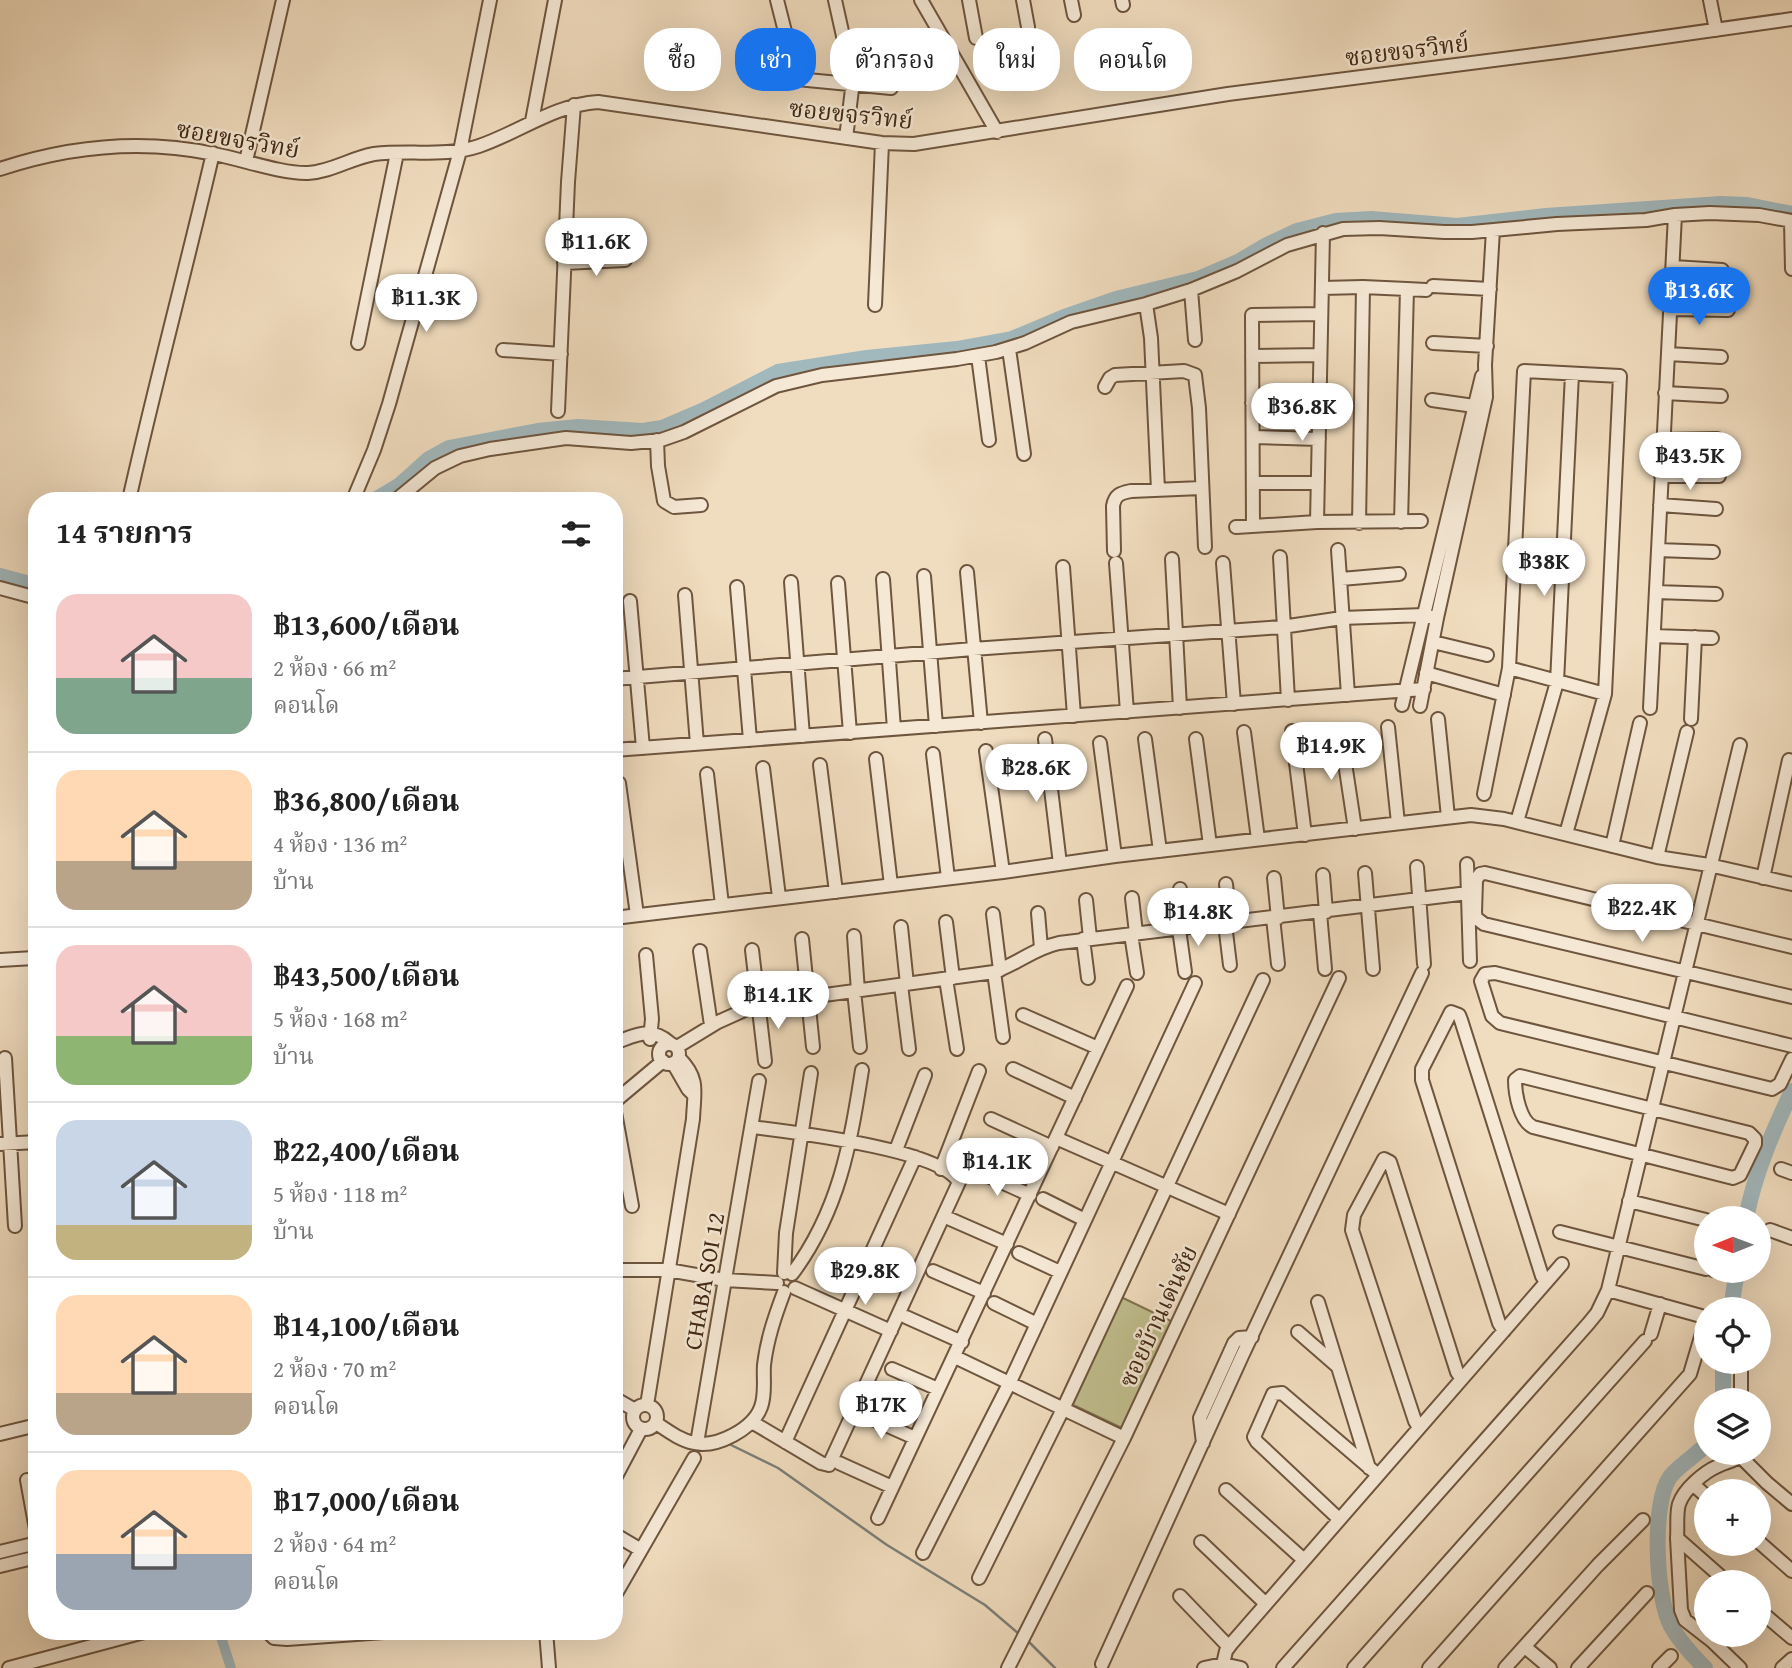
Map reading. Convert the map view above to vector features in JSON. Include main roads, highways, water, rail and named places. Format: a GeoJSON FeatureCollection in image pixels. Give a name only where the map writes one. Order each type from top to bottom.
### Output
{"type":"FeatureCollection","features":[{"type":"Feature","properties":{"kind":"waterway"},"geometry":{"type":"LineString","coordinates":[[388,492],[429,459],[449,448],[538,431],[578,427],[643,431],[662,428],[778,372],[867,358],[957,349],[1012,339],[1116,299],[1198,279],[1240,261],[1297,231],[1336,221],[1371,219],[1457,226],[1546,216],[1721,204],[1747,205],[1792,214]]}},
{"type":"Feature","properties":{"kind":"waterway"},"geometry":{"type":"LineString","coordinates":[[0,576],[28,584]]}},
{"type":"Feature","properties":{"kind":"waterway"},"geometry":{"type":"LineString","coordinates":[[1749,1206],[1765,1153],[1792,1091]]}},
{"type":"Feature","properties":{"kind":"waterway"},"geometry":{"type":"LineString","coordinates":[[1733,1297],[1735,1283]]}},
{"type":"Feature","properties":{"kind":"waterway"},"geometry":{"type":"LineString","coordinates":[[1723,1374],[1723,1388]]}},
{"type":"Feature","properties":{"kind":"waterway"},"geometry":{"type":"LineString","coordinates":[[727,1443],[778,1468],[887,1545],[985,1605],[1019,1634]]}},
{"type":"Feature","properties":{"kind":"waterway"},"geometry":{"type":"LineString","coordinates":[[1694,1455],[1673,1473],[1664,1490],[1658,1528],[1659,1574],[1671,1626],[1686,1648],[1705,1668]]}},
{"type":"Feature","properties":{"kind":"waterway"},"geometry":{"type":"LineString","coordinates":[[222,1640],[231,1668]]}},
{"type":"Feature","properties":{"kind":"waterway"},"geometry":{"type":"LineString","coordinates":[[1027,1640],[1055,1668]]}}]}
